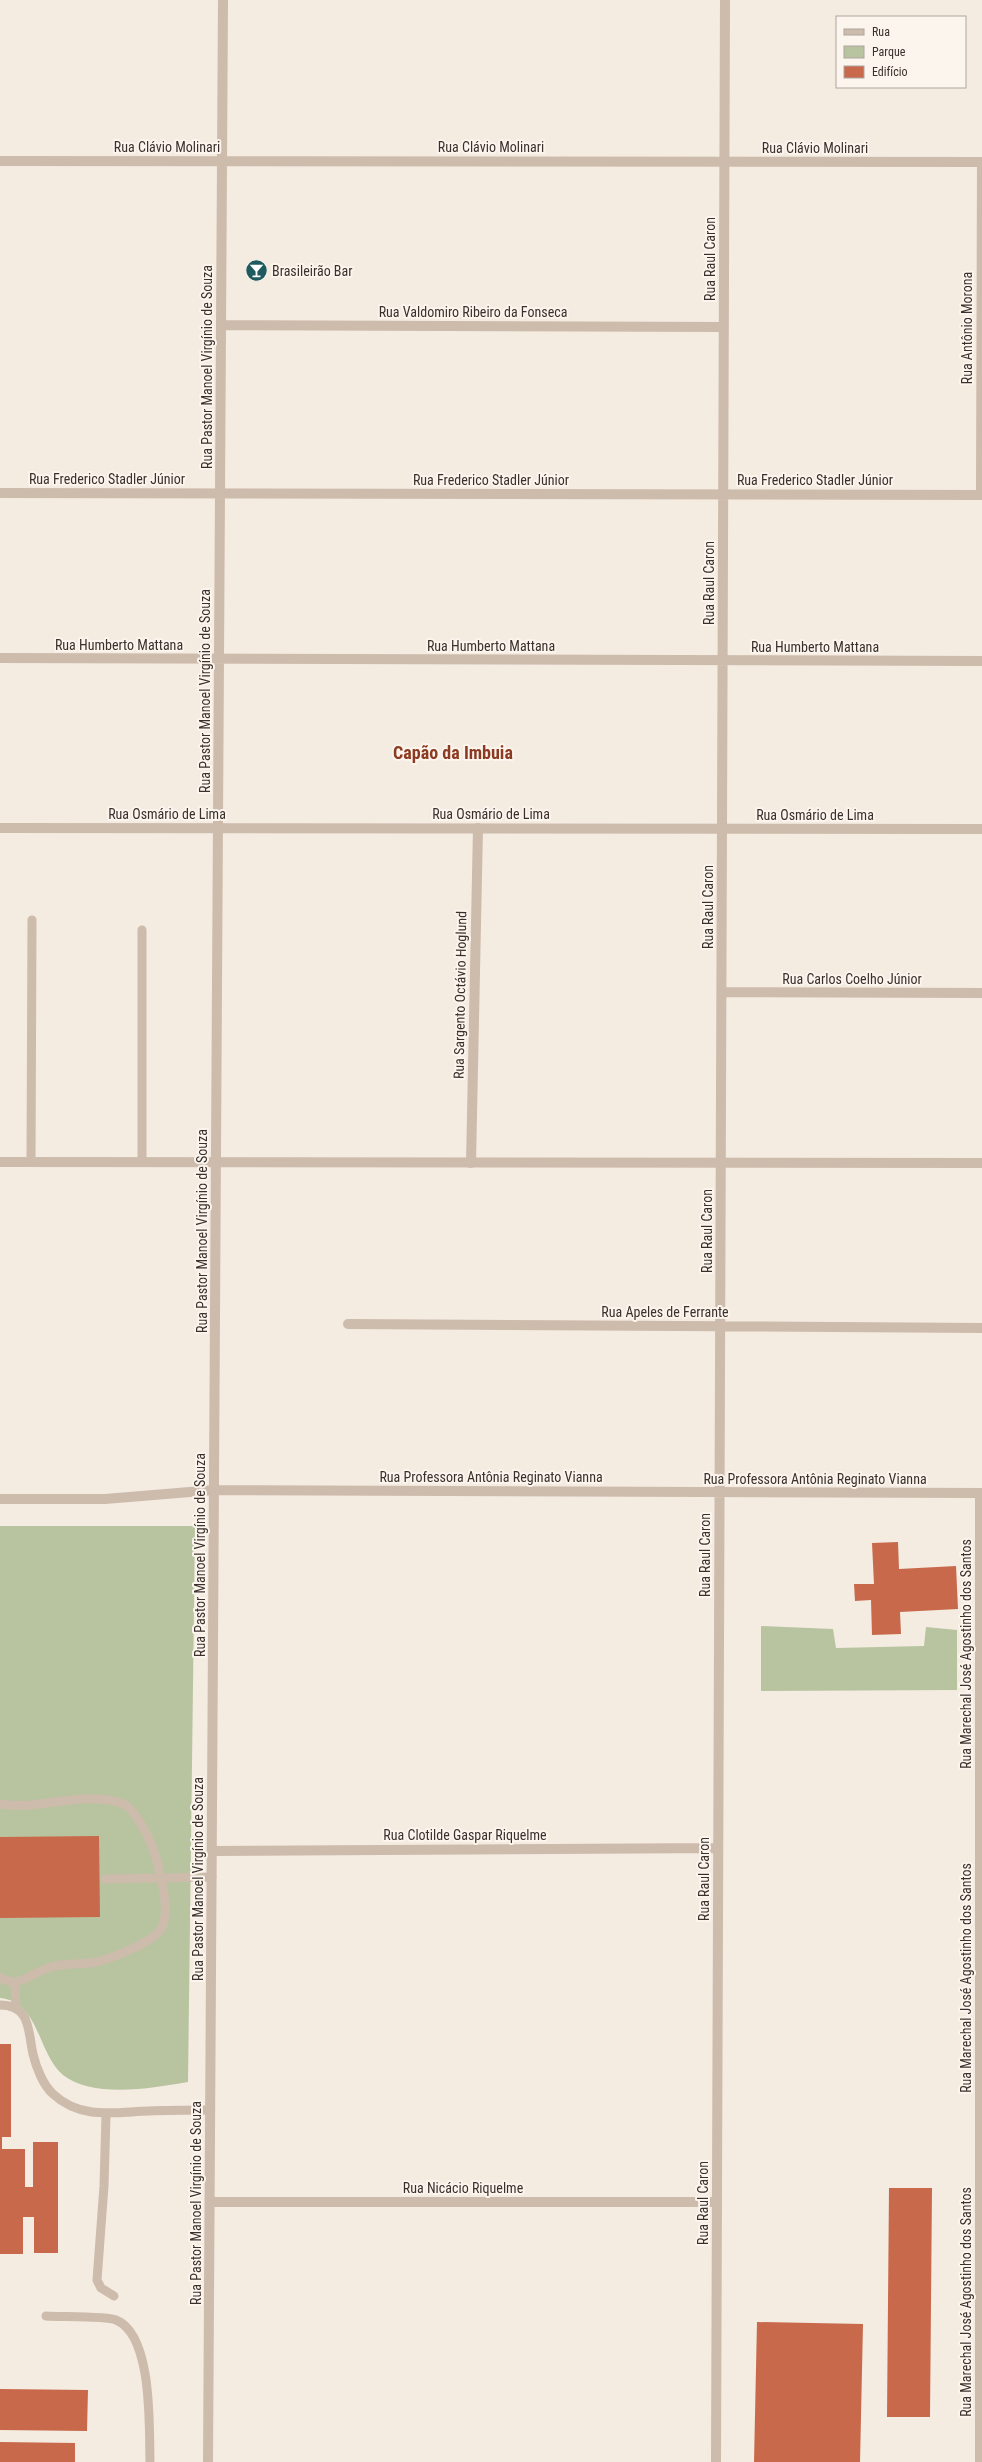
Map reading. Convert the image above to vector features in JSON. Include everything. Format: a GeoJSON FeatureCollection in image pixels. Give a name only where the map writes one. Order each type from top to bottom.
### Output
{"type":"FeatureCollection","features":[{"type":"Feature","properties":{"kind":"street","name":"Rua Pastor Manoel Virgínio de Souza"},"geometry":{"type":"LineString","coordinates":[[208,2462],[223,0]]}},
{"type":"Feature","properties":{"kind":"street","name":"Rua Raul Caron"},"geometry":{"type":"LineString","coordinates":[[716,2462],[726,0]]}},
{"type":"Feature","properties":{"kind":"street","name":"Rua Clávio Molinari"},"geometry":{"type":"LineString","coordinates":[[0,161],[982,162]]}},
{"type":"Feature","properties":{"kind":"street","name":"Rua Antônio Morona"},"geometry":{"type":"LineString","coordinates":[[982,162],[982,495]]}},
{"type":"Feature","properties":{"kind":"street","name":"Rua Valdomiro Ribeiro da Fonseca"},"geometry":{"type":"LineString","coordinates":[[221,325],[724,327]]}},
{"type":"Feature","properties":{"kind":"street","name":"Rua Frederico Stadler Júnior"},"geometry":{"type":"LineString","coordinates":[[0,493],[982,495]]}},
{"type":"Feature","properties":{"kind":"street","name":"Rua Humberto Mattana"},"geometry":{"type":"LineString","coordinates":[[0,658],[982,662]]}},
{"type":"Feature","properties":{"kind":"street","name":"Rua Osmário de Lima"},"geometry":{"type":"LineString","coordinates":[[0,828],[982,829]]}},
{"type":"Feature","properties":{"kind":"street","name":"Rua Sargento Octávio Hoglund"},"geometry":{"type":"LineString","coordinates":[[471,1162],[478,828]]}},
{"type":"Feature","properties":{"kind":"street","name":"Rua Carlos Coelho Júnior"},"geometry":{"type":"LineString","coordinates":[[722,992],[982,993]]}},
{"type":"Feature","properties":{"kind":"street"},"geometry":{"type":"LineString","coordinates":[[0,1162],[982,1163]]}},
{"type":"Feature","properties":{"kind":"street","name":"Rua Apeles de Ferrante"},"geometry":{"type":"LineString","coordinates":[[348,1324],[982,1328]]}},
{"type":"Feature","properties":{"kind":"street","name":"Rua Professora Antônia Reginato Vianna"},"geometry":{"type":"LineString","coordinates":[[0,1499],[105,1499],[214,1490],[981,1494]]}},
{"type":"Feature","properties":{"kind":"street","name":"Rua Marechal José Agostinho dos Santos"},"geometry":{"type":"LineString","coordinates":[[980,2462],[981,1494]]}},
{"type":"Feature","properties":{"kind":"street","name":"Rua Clotilde Gaspar Riquelme"},"geometry":{"type":"LineString","coordinates":[[212,1851],[718,1848]]}},
{"type":"Feature","properties":{"kind":"street","name":"Rua Nicácio Riquelme"},"geometry":{"type":"LineString","coordinates":[[210,2202],[717,2202]]}},
{"type":"Feature","properties":{"kind":"lane"},"geometry":{"type":"LineString","coordinates":[[31,1162],[32,920]]}},
{"type":"Feature","properties":{"kind":"lane"},"geometry":{"type":"LineString","coordinates":[[142,930],[142,1162]]}},
{"type":"Feature","properties":{"kind":"lane"},"geometry":{"type":"LineString","coordinates":[[0,1804],[28,1806],[72,1799],[101,1799],[122,1803],[137,1818],[153,1847],[161,1877],[164,1915],[161,1929],[148,1940],[96,1962],[53,1966],[15,1983],[0,1978]]}},
{"type":"Feature","properties":{"kind":"lane"},"geometry":{"type":"LineString","coordinates":[[105,1878],[212,1877]]}},
{"type":"Feature","properties":{"kind":"lane"},"geometry":{"type":"LineString","coordinates":[[15,1983],[16,2009]]}},
{"type":"Feature","properties":{"kind":"lane"},"geometry":{"type":"LineString","coordinates":[[0,2005],[10,2005],[27,2021],[36,2064],[46,2085],[53,2094],[79,2109],[106,2115],[127,2112],[210,2110]]}},
{"type":"Feature","properties":{"kind":"lane"},"geometry":{"type":"LineString","coordinates":[[106,2115],[104,2186],[97,2280],[101,2288],[114,2296]]}},
{"type":"Feature","properties":{"kind":"lane"},"geometry":{"type":"LineString","coordinates":[[46,2316],[116,2319],[134,2333],[140,2345],[149,2407],[150,2462]]}},
{"type":"Feature","properties":{"kind":"green space"},"geometry":{"type":"Polygon","coordinates":[[[0,1526],[195,1526],[188,2082],[158,2087],[124,2090],[90,2087],[76,2082],[63,2075],[54,2066],[31,2018],[23,2009],[13,2002],[0,1998],[0,1526]]]}},
{"type":"Feature","properties":{"kind":"green space"},"geometry":{"type":"Polygon","coordinates":[[[761,1626],[833,1629],[836,1648],[924,1646],[926,1627],[957,1630],[957,1690],[761,1691],[761,1626]]]}},
{"type":"Feature","properties":{"kind":"building"},"geometry":{"type":"Polygon","coordinates":[[[898,1542],[899,1569],[956,1566],[958,1609],[900,1612],[901,1634],[872,1635],[871,1600],[855,1601],[854,1584],[874,1584],[872,1543],[898,1542]]]}},
{"type":"Feature","properties":{"kind":"building"},"geometry":{"type":"Polygon","coordinates":[[[99,1836],[100,1917],[0,1918],[0,1837],[99,1836]]]}},
{"type":"Feature","properties":{"kind":"building"},"geometry":{"type":"Polygon","coordinates":[[[0,2044],[11,2044],[11,2137],[2,2137],[2,2149],[25,2149],[25,2187],[33,2187],[33,2142],[58,2142],[58,2253],[34,2253],[34,2217],[23,2217],[23,2254],[0,2254],[0,2044]]]}},
{"type":"Feature","properties":{"kind":"building"},"geometry":{"type":"Polygon","coordinates":[[[889,2188],[932,2188],[930,2417],[887,2417],[889,2188]]]}},
{"type":"Feature","properties":{"kind":"building"},"geometry":{"type":"Polygon","coordinates":[[[757,2322],[863,2324],[860,2462],[754,2462],[757,2322]]]}},
{"type":"Feature","properties":{"kind":"building"},"geometry":{"type":"Polygon","coordinates":[[[0,2389],[88,2390],[87,2431],[0,2430],[0,2389]]]}},
{"type":"Feature","properties":{"kind":"building"},"geometry":{"type":"Polygon","coordinates":[[[0,2442],[75,2443],[75,2462],[0,2462],[0,2442]]]}},
{"type":"Feature","properties":{"kind":"place","name":"Brasileirão Bar"},"geometry":{"type":"Point","coordinates":[257,271]}},
{"type":"Feature","properties":{"kind":"district","name":"Capão da Imbuia"},"geometry":{"type":"Point","coordinates":[453,752]}}]}
